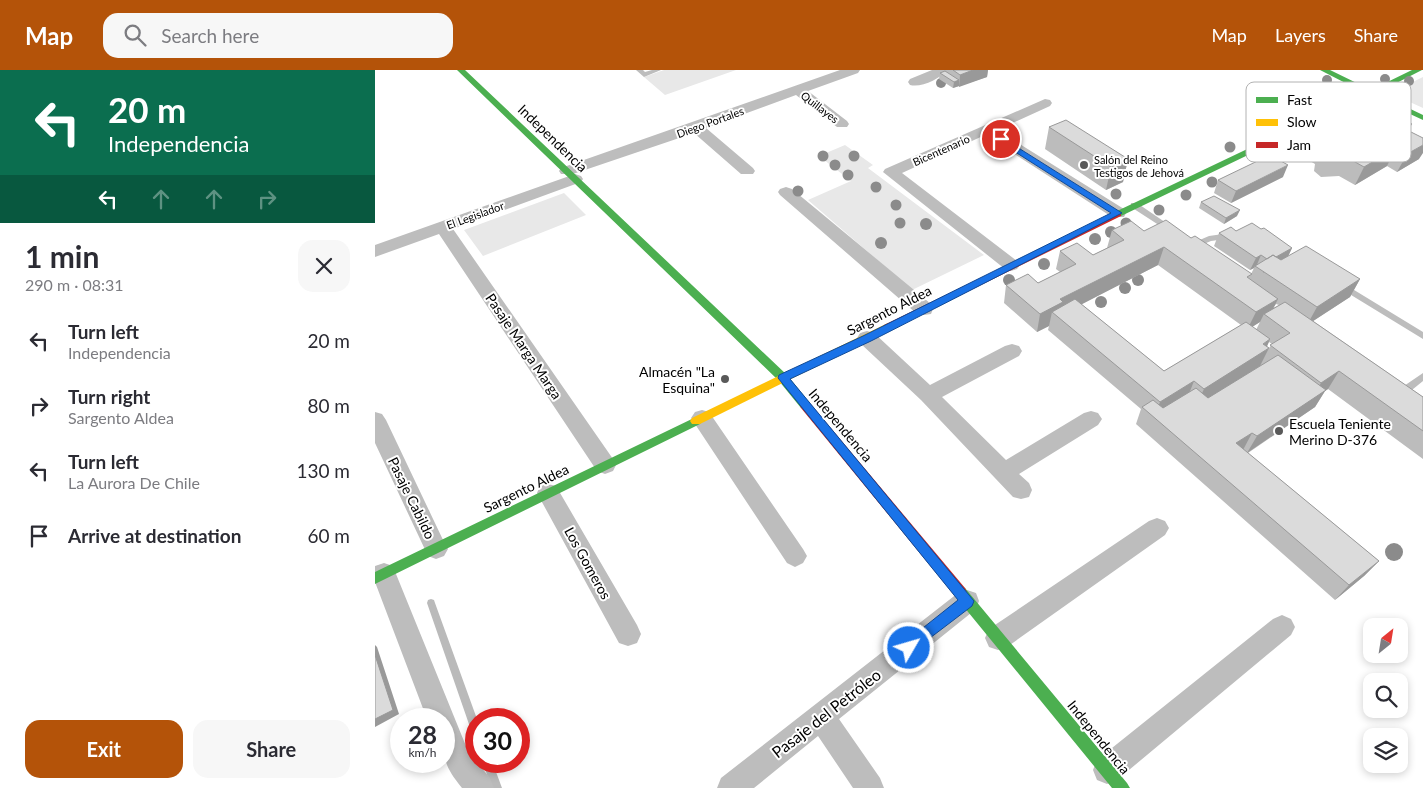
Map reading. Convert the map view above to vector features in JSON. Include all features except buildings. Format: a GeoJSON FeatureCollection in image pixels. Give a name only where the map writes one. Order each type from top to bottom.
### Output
{"type":"FeatureCollection","features":[{"type":"Feature","properties":{"kind":"street","name":"Independencia"},"geometry":{"type":"LineString","coordinates":[[461,70],[783,378],[1114,779]]}},
{"type":"Feature","properties":{"kind":"street","name":"Diego Portales"},"geometry":{"type":"LineString","coordinates":[[571,175],[853,70]]}},
{"type":"Feature","properties":{"kind":"street"},"geometry":{"type":"LineString","coordinates":[[915,82],[940,70]]}},
{"type":"Feature","properties":{"kind":"street"},"geometry":{"type":"LineString","coordinates":[[1324,70],[1349,82]]}},
{"type":"Feature","properties":{"kind":"street","name":"Sargento Aldea"},"geometry":{"type":"LineString","coordinates":[[1392,82],[1418,70]]}},
{"type":"Feature","properties":{"kind":"street","name":"Quillayes"},"geometry":{"type":"LineString","coordinates":[[798,90],[842,124]]}},
{"type":"Feature","properties":{"kind":"street","name":"Bicentenario"},"geometry":{"type":"LineString","coordinates":[[1011,265],[891,172],[1045,103]]}},
{"type":"Feature","properties":{"kind":"street"},"geometry":{"type":"LineString","coordinates":[[1411,112],[1423,118]]}},
{"type":"Feature","properties":{"kind":"street"},"geometry":{"type":"LineString","coordinates":[[696,127],[747,171]]}},
{"type":"Feature","properties":{"kind":"street"},"geometry":{"type":"LineString","coordinates":[[986,130],[1117,213]]}},
{"type":"Feature","properties":{"kind":"street","name":"Sargento Aldea"},"geometry":{"type":"LineString","coordinates":[[379,576],[867,338],[1117,213],[1246,152]]}},
{"type":"Feature","properties":{"kind":"street","name":"El Legislador"},"geometry":{"type":"LineString","coordinates":[[375,251],[443,227],[571,175]]}},
{"type":"Feature","properties":{"kind":"street"},"geometry":{"type":"LineString","coordinates":[[786,192],[924,309]]}},
{"type":"Feature","properties":{"kind":"street","name":"Pasaje Marga Marga"},"geometry":{"type":"LineString","coordinates":[[443,227],[605,465]]}},
{"type":"Feature","properties":{"kind":"street"},"geometry":{"type":"LineString","coordinates":[[867,338],[928,395],[1021,490]]}},
{"type":"Feature","properties":{"kind":"street"},"geometry":{"type":"LineString","coordinates":[[928,395],[1012,351]]}},
{"type":"Feature","properties":{"kind":"street"},"geometry":{"type":"LineString","coordinates":[[702,418],[795,556]]}},
{"type":"Feature","properties":{"kind":"street"},"geometry":{"type":"LineString","coordinates":[[1004,472],[1091,419]]}},
{"type":"Feature","properties":{"kind":"street","name":"Pasaje Cabildo"},"geometry":{"type":"LineString","coordinates":[[377,429],[436,548]]}},
{"type":"Feature","properties":{"kind":"street","name":"Los Gomeros"},"geometry":{"type":"LineString","coordinates":[[549,493],[628,634]]}},
{"type":"Feature","properties":{"kind":"street"},"geometry":{"type":"LineString","coordinates":[[998,638],[1157,528]]}},
{"type":"Feature","properties":{"kind":"street"},"geometry":{"type":"LineString","coordinates":[[379,576],[436,708]]}},
{"type":"Feature","properties":{"kind":"street","name":"Pasaje del Petróleo"},"geometry":{"type":"LineString","coordinates":[[731,788],[967,601]]}},
{"type":"Feature","properties":{"kind":"street"},"geometry":{"type":"LineString","coordinates":[[1114,779],[1282,627]]}},
{"type":"Feature","properties":{"kind":"street"},"geometry":{"type":"LineString","coordinates":[[821,717],[870,788]]}},
{"type":"Feature","properties":{"kind":"street"},"geometry":{"type":"LineString","coordinates":[[455,753],[458,761],[480,788]]}},
{"type":"Feature","properties":{"kind":"lane"},"geometry":{"type":"LineString","coordinates":[[639,70],[644,75],[658,70]]}},
{"type":"Feature","properties":{"kind":"lane"},"geometry":{"type":"LineString","coordinates":[[1134,206],[1191,242],[1243,234]]}},
{"type":"Feature","properties":{"kind":"lane"},"geometry":{"type":"LineString","coordinates":[[1333,279],[1423,336]]}},
{"type":"Feature","properties":{"kind":"lane"},"geometry":{"type":"LineString","coordinates":[[1404,391],[1423,376]]}},
{"type":"Feature","properties":{"kind":"shaded area"},"geometry":{"type":"Polygon","coordinates":[[[664,70],[736,70],[665,95],[644,77],[664,70]]]}},
{"type":"Feature","properties":{"kind":"shaded area"},"geometry":{"type":"Polygon","coordinates":[[[1423,77],[1423,108],[1411,103],[1411,83],[1423,77]]]}},
{"type":"Feature","properties":{"kind":"shaded area"},"geometry":{"type":"Polygon","coordinates":[[[845,145],[873,165],[868,168],[984,255],[912,290],[808,200],[851,181],[819,156],[845,145]]]}},
{"type":"Feature","properties":{"kind":"shaded area"},"geometry":{"type":"Polygon","coordinates":[[[564,193],[586,215],[483,256],[464,230],[564,193]]]}},
{"type":"Feature","properties":{"kind":"waterway"},"geometry":{"type":"LineString","coordinates":[[431,603],[468,708]]}},
{"type":"Feature","properties":{"kind":"waterway"},"geometry":{"type":"LineString","coordinates":[[491,773],[497,788]]}},
{"type":"Feature","properties":{"kind":"traffic: fast"},"geometry":{"type":"LineString","coordinates":[[461,70],[783,378],[805,405]]}},
{"type":"Feature","properties":{"kind":"traffic: fast"},"geometry":{"type":"LineString","coordinates":[[1324,70],[1349,82]]}},
{"type":"Feature","properties":{"kind":"traffic: fast"},"geometry":{"type":"LineString","coordinates":[[1393,82],[1418,70]]}},
{"type":"Feature","properties":{"kind":"traffic: fast"},"geometry":{"type":"LineString","coordinates":[[1411,112],[1423,118]]}},
{"type":"Feature","properties":{"kind":"traffic: fast"},"geometry":{"type":"LineString","coordinates":[[1118,214],[1246,153]]}},
{"type":"Feature","properties":{"kind":"traffic: fast"},"geometry":{"type":"LineString","coordinates":[[375,578],[696,421]]}},
{"type":"Feature","properties":{"kind":"traffic: fast"},"geometry":{"type":"LineString","coordinates":[[960,592],[1122,788]]}},
{"type":"Feature","properties":{"kind":"traffic: slow"},"geometry":{"type":"LineString","coordinates":[[696,421],[888,327]]}},
{"type":"Feature","properties":{"kind":"traffic: jam"},"geometry":{"type":"LineString","coordinates":[[888,327],[1118,214]]}},
{"type":"Feature","properties":{"kind":"traffic: jam"},"geometry":{"type":"LineString","coordinates":[[805,405],[960,592]]}},
{"type":"Feature","properties":{"kind":"place","name":"Salón del Reino Testigos de Jehová"},"geometry":{"type":"Point","coordinates":[1084,165]}},
{"type":"Feature","properties":{"kind":"place","name":"Almacén \"La Esquina\""},"geometry":{"type":"Point","coordinates":[725,379]}},
{"type":"Feature","properties":{"kind":"place","name":"Escuela Teniente Merino D-376"},"geometry":{"type":"Point","coordinates":[1279,431]}},
{"type":"Feature","properties":{"kind":"route"},"geometry":{"type":"LineString","coordinates":[[909,648],[967,601],[783,378],[1117,213],[1001,139]]}}]}
